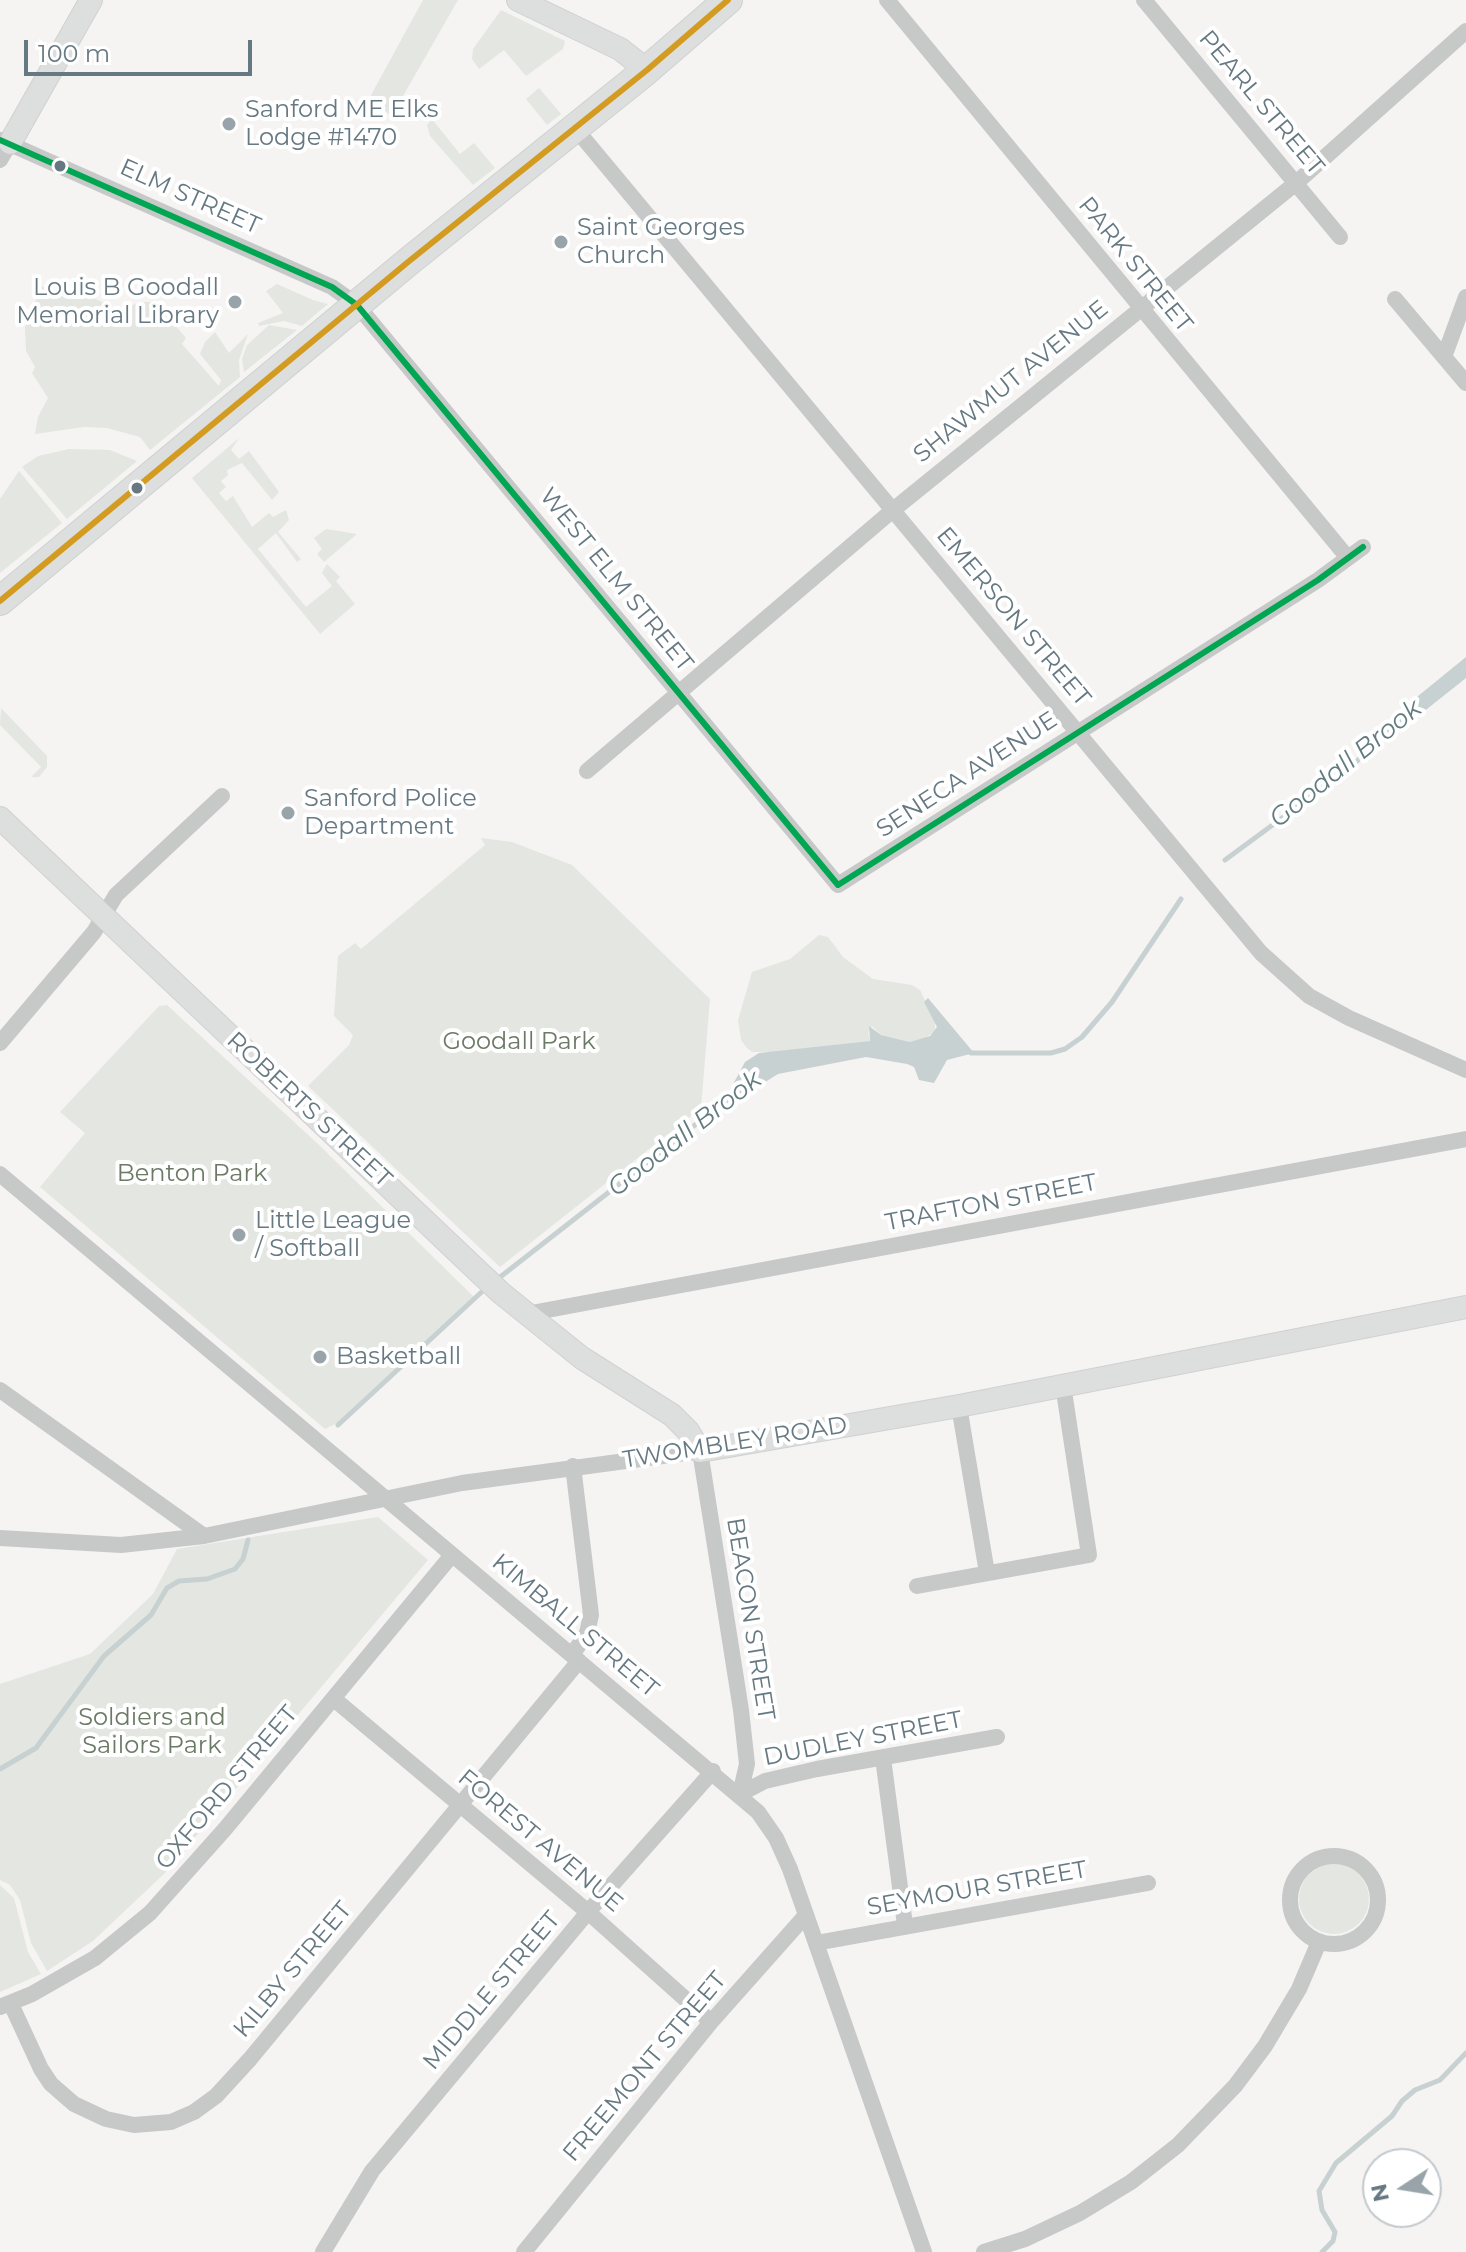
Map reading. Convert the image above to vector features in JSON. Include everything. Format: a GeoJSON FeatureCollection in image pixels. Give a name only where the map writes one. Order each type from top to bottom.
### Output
{"type":"FeatureCollection","features":[{"type":"Feature","properties":{"kind":"highway"},"geometry":{"type":"LineString","coordinates":[[0,601],[647,70],[728,0]]}},
{"type":"Feature","properties":{"kind":"street"},"geometry":{"type":"LineString","coordinates":[[3,148],[91,0]]}},
{"type":"Feature","properties":{"kind":"street"},"geometry":{"type":"LineString","coordinates":[[518,0],[620,49],[647,70]]}},
{"type":"Feature","properties":{"kind":"street","name":"PARK STREET"},"geometry":{"type":"LineString","coordinates":[[887,0],[1348,558]]}},
{"type":"Feature","properties":{"kind":"street","name":"PEARL STREET"},"geometry":{"type":"LineString","coordinates":[[1144,0],[1340,237]]}},
{"type":"Feature","properties":{"kind":"street","name":"SHAWMUT AVENUE"},"geometry":{"type":"LineString","coordinates":[[587,771],[893,510],[1296,183],[1466,31]]}},
{"type":"Feature","properties":{"kind":"street","name":"EMERSON STREET"},"geometry":{"type":"LineString","coordinates":[[575,128],[1259,951],[1297,987],[1349,1018],[1466,1070]]}},
{"type":"Feature","properties":{"kind":"street","name":"ELM STREET"},"geometry":{"type":"LineString","coordinates":[[3,148],[320,281],[357,305]]}},
{"type":"Feature","properties":{"kind":"street"},"geometry":{"type":"LineString","coordinates":[[1444,357],[1466,297]]}},
{"type":"Feature","properties":{"kind":"street"},"geometry":{"type":"LineString","coordinates":[[1395,299],[1466,383]]}},
{"type":"Feature","properties":{"kind":"street","name":"WEST ELM STREET"},"geometry":{"type":"LineString","coordinates":[[357,305],[838,885]]}},
{"type":"Feature","properties":{"kind":"street","name":"SENECA AVENUE"},"geometry":{"type":"LineString","coordinates":[[838,885],[1363,547]]}},
{"type":"Feature","properties":{"kind":"street"},"geometry":{"type":"LineString","coordinates":[[0,1043],[104,917],[116,895],[222,796]]}},
{"type":"Feature","properties":{"kind":"street","name":"ROBERTS STREET"},"geometry":{"type":"LineString","coordinates":[[0,818],[501,1293],[582,1358],[672,1415],[688,1431],[700,1451]]}},
{"type":"Feature","properties":{"kind":"street","name":"TRAFTON STREET"},"geometry":{"type":"LineString","coordinates":[[526,1314],[1466,1139]]}},
{"type":"Feature","properties":{"kind":"street","name":"KIMBALL STREET"},"geometry":{"type":"LineString","coordinates":[[0,1174],[740,1794],[776,1838],[924,2252]]}},
{"type":"Feature","properties":{"kind":"street","name":"TWOMBLEY ROAD"},"geometry":{"type":"LineString","coordinates":[[0,1538],[121,1545],[204,1536],[462,1483],[700,1451],[959,1406],[1466,1307]]}},
{"type":"Feature","properties":{"kind":"street"},"geometry":{"type":"LineString","coordinates":[[917,1586],[1089,1555],[1063,1385]]}},
{"type":"Feature","properties":{"kind":"street"},"geometry":{"type":"LineString","coordinates":[[0,1390],[204,1536]]}},
{"type":"Feature","properties":{"kind":"street"},"geometry":{"type":"LineString","coordinates":[[959,1406],[987,1573]]}},
{"type":"Feature","properties":{"kind":"street","name":"BEACON STREET"},"geometry":{"type":"LineString","coordinates":[[700,1451],[741,1710],[747,1764],[740,1794]]}},
{"type":"Feature","properties":{"kind":"street","name":"KILBY STREET"},"geometry":{"type":"LineString","coordinates":[[6,2005],[51,2084],[74,2104],[95,2115],[134,2125],[158,2124],[182,2118],[216,2096],[462,1805],[575,1658],[587,1633],[591,1615],[573,1466]]}},
{"type":"Feature","properties":{"kind":"street","name":"OXFORD STREET"},"geometry":{"type":"LineString","coordinates":[[6,2005],[87,1964],[133,1929],[185,1876],[452,1555]]}},
{"type":"Feature","properties":{"kind":"street","name":"FOREST AVENUE"},"geometry":{"type":"LineString","coordinates":[[334,1699],[588,1912],[711,2022]]}},
{"type":"Feature","properties":{"kind":"street","name":"DUDLEY STREET"},"geometry":{"type":"LineString","coordinates":[[740,1794],[765,1781],[997,1737]]}},
{"type":"Feature","properties":{"kind":"street"},"geometry":{"type":"LineString","coordinates":[[883,1758],[905,1925]]}},
{"type":"Feature","properties":{"kind":"street","name":"MIDDLE STREET"},"geometry":{"type":"LineString","coordinates":[[323,2252],[372,2171],[588,1912],[713,1771]]}},
{"type":"Feature","properties":{"kind":"street"},"geometry":{"type":"LineString","coordinates":[[1323,1857],[1340,1857],[1357,1862],[1374,1882],[1378,1899],[1375,1916],[1365,1930],[1352,1938],[1319,1942],[1295,1919],[1289,1903],[1292,1886],[1301,1871],[1323,1857]]}},
{"type":"Feature","properties":{"kind":"street","name":"SEYMOUR STREET"},"geometry":{"type":"LineString","coordinates":[[816,1943],[1148,1883]]}},
{"type":"Feature","properties":{"kind":"street","name":"FREEMONT STREET"},"geometry":{"type":"LineString","coordinates":[[524,2252],[711,2022],[806,1915]]}},
{"type":"Feature","properties":{"kind":"street"},"geometry":{"type":"LineString","coordinates":[[984,2252],[1025,2239],[1080,2213],[1131,2182],[1178,2145],[1235,2086],[1265,2046],[1290,2005],[1319,1942]]}},
{"type":"Feature","properties":{"kind":"green space"},"geometry":{"type":"Polygon","coordinates":[[[423,0],[458,0],[391,117],[371,95],[423,0]]]}},
{"type":"Feature","properties":{"kind":"green space"},"geometry":{"type":"Polygon","coordinates":[[[501,10],[565,41],[563,49],[526,76],[504,50],[479,69],[472,59],[473,49],[501,10]]]}},
{"type":"Feature","properties":{"kind":"green space"},"geometry":{"type":"Polygon","coordinates":[[[539,88],[561,114],[547,125],[526,99],[539,88]]]}},
{"type":"Feature","properties":{"kind":"green space"},"geometry":{"type":"Polygon","coordinates":[[[432,119],[460,154],[474,143],[495,168],[473,185],[430,136],[427,125],[432,119]]]}},
{"type":"Feature","properties":{"kind":"green space"},"geometry":{"type":"Polygon","coordinates":[[[277,284],[328,304],[302,326],[284,321],[259,326],[258,323],[283,313],[266,291],[277,284]]]}},
{"type":"Feature","properties":{"kind":"green space"},"geometry":{"type":"Polygon","coordinates":[[[64,285],[123,311],[138,302],[156,302],[186,338],[182,344],[219,386],[221,380],[200,354],[205,342],[215,332],[229,353],[248,334],[239,360],[240,377],[150,450],[140,437],[107,428],[84,427],[35,434],[38,417],[48,398],[32,373],[35,367],[26,351],[25,327],[42,286],[52,291],[64,285]]]}},
{"type":"Feature","properties":{"kind":"green space"},"geometry":{"type":"Polygon","coordinates":[[[269,325],[297,330],[244,372],[242,359],[247,345],[269,325]]]}},
{"type":"Feature","properties":{"kind":"green space"},"geometry":{"type":"Polygon","coordinates":[[[239,438],[231,450],[239,459],[249,451],[279,492],[272,500],[242,463],[227,470],[228,475],[221,481],[226,487],[219,493],[226,501],[233,496],[252,527],[269,513],[273,517],[286,510],[289,520],[278,532],[301,559],[297,562],[276,533],[258,549],[306,607],[332,586],[322,573],[327,564],[340,577],[336,581],[355,604],[320,634],[192,478],[239,438]]]}},
{"type":"Feature","properties":{"kind":"green space"},"geometry":{"type":"Polygon","coordinates":[[[69,449],[110,450],[137,461],[67,519],[22,467],[38,456],[69,449]]]}},
{"type":"Feature","properties":{"kind":"green space"},"geometry":{"type":"Polygon","coordinates":[[[19,471],[62,523],[0,573],[0,499],[19,471]]]}},
{"type":"Feature","properties":{"kind":"green space"},"geometry":{"type":"Polygon","coordinates":[[[326,529],[357,534],[324,562],[317,554],[322,549],[314,538],[326,529]]]}},
{"type":"Feature","properties":{"kind":"green space"},"geometry":{"type":"Polygon","coordinates":[[[1,708],[47,756],[47,767],[39,777],[31,777],[41,767],[0,725],[1,708]]]}},
{"type":"Feature","properties":{"kind":"green space","name":"Goodall Park"},"geometry":{"type":"Polygon","coordinates":[[[481,838],[512,842],[572,865],[710,999],[701,1108],[500,1267],[308,1086],[349,1045],[353,1035],[334,1016],[338,956],[355,943],[361,949],[485,845],[481,838]]]}},
{"type":"Feature","properties":{"kind":"green space"},"geometry":{"type":"Polygon","coordinates":[[[819,935],[828,937],[843,957],[873,979],[912,985],[920,990],[935,1022],[935,1031],[921,1041],[910,1042],[881,1035],[872,1026],[868,1032],[870,1041],[774,1052],[752,1052],[747,1048],[741,1040],[738,1020],[752,972],[790,959],[819,935]]]}},
{"type":"Feature","properties":{"kind":"green space","name":"Benton Park"},"geometry":{"type":"Polygon","coordinates":[[[167,1005],[317,1143],[474,1297],[346,1419],[325,1429],[40,1187],[85,1133],[60,1112],[159,1006],[167,1005]]]}},
{"type":"Feature","properties":{"kind":"green space","name":"Soldiers and Sailors Park"},"geometry":{"type":"Polygon","coordinates":[[[378,1517],[428,1560],[165,1873],[93,1941],[47,1971],[31,1943],[20,1900],[10,1885],[0,1880],[0,1684],[90,1654],[153,1594],[177,1549],[378,1517]]]}},
{"type":"Feature","properties":{"kind":"green space"},"geometry":{"type":"Polygon","coordinates":[[[1334,1864],[1359,1874],[1369,1899],[1359,1924],[1334,1934],[1309,1924],[1299,1899],[1309,1874],[1334,1864]]]}},
{"type":"Feature","properties":{"kind":"green space"},"geometry":{"type":"Polygon","coordinates":[[[0,1885],[14,1898],[28,1952],[41,1974],[0,1992],[0,1885]]]}},
{"type":"Feature","properties":{"kind":"shaded area"},"geometry":{"type":"Polygon","coordinates":[[[1466,657],[1466,678],[1417,717],[1390,728],[1407,705],[1466,657]]]}},
{"type":"Feature","properties":{"kind":"shaded area"},"geometry":{"type":"Polygon","coordinates":[[[928,998],[974,1053],[947,1060],[934,1083],[919,1080],[914,1067],[907,1064],[866,1057],[778,1074],[738,1099],[723,1103],[745,1062],[759,1053],[870,1041],[869,1026],[881,1035],[910,1042],[930,1036],[937,1027],[924,1002],[928,998]]]}},
{"type":"Feature","properties":{"kind":"waterway","name":"Goodall Brook"},"geometry":{"type":"LineString","coordinates":[[1225,860],[1350,768],[1395,724]]}},
{"type":"Feature","properties":{"kind":"waterway","name":"Goodall Brook"},"geometry":{"type":"LineString","coordinates":[[971,1053],[1051,1053],[1065,1049],[1082,1037],[1112,1002],[1181,899]]}},
{"type":"Feature","properties":{"kind":"waterway","name":"Goodall Brook"},"geometry":{"type":"LineString","coordinates":[[495,1281],[727,1100]]}},
{"type":"Feature","properties":{"kind":"waterway","name":"Goodall Brook"},"geometry":{"type":"LineString","coordinates":[[338,1425],[487,1287]]}},
{"type":"Feature","properties":{"kind":"waterway","name":"Goodall Brook"},"geometry":{"type":"LineString","coordinates":[[0,1769],[36,1748],[104,1656],[151,1615],[167,1588],[179,1581],[207,1579],[235,1569],[243,1559],[248,1540]]}},
{"type":"Feature","properties":{"kind":"waterway"},"geometry":{"type":"LineString","coordinates":[[1322,2252],[1333,2241],[1335,2232],[1322,2210],[1319,2191],[1336,2163],[1392,2116],[1402,2101],[1415,2090],[1440,2080],[1466,2053]]}},
{"type":"Feature","properties":{"kind":"transit line"},"geometry":{"type":"LineString","coordinates":[[0,601],[408,262],[647,70],[728,0]]}},
{"type":"Feature","properties":{"kind":"transit line"},"geometry":{"type":"LineString","coordinates":[[0,140],[332,287],[357,305],[838,885],[1318,580],[1363,547]]}},
{"type":"Feature","properties":{"kind":"place","name":"Sanford ME Elks Lodge #1470"},"geometry":{"type":"Point","coordinates":[229,124]}},
{"type":"Feature","properties":{"kind":"place","name":"Saint Georges Church"},"geometry":{"type":"Point","coordinates":[561,242]}},
{"type":"Feature","properties":{"kind":"place","name":"Louis B Goodall Memorial Library"},"geometry":{"type":"Point","coordinates":[235,302]}},
{"type":"Feature","properties":{"kind":"place","name":"Sanford Police Department"},"geometry":{"type":"Point","coordinates":[288,813]}},
{"type":"Feature","properties":{"kind":"place","name":"Little League / Softball"},"geometry":{"type":"Point","coordinates":[239,1235]}},
{"type":"Feature","properties":{"kind":"place","name":"Basketball"},"geometry":{"type":"Point","coordinates":[320,1357]}}]}
